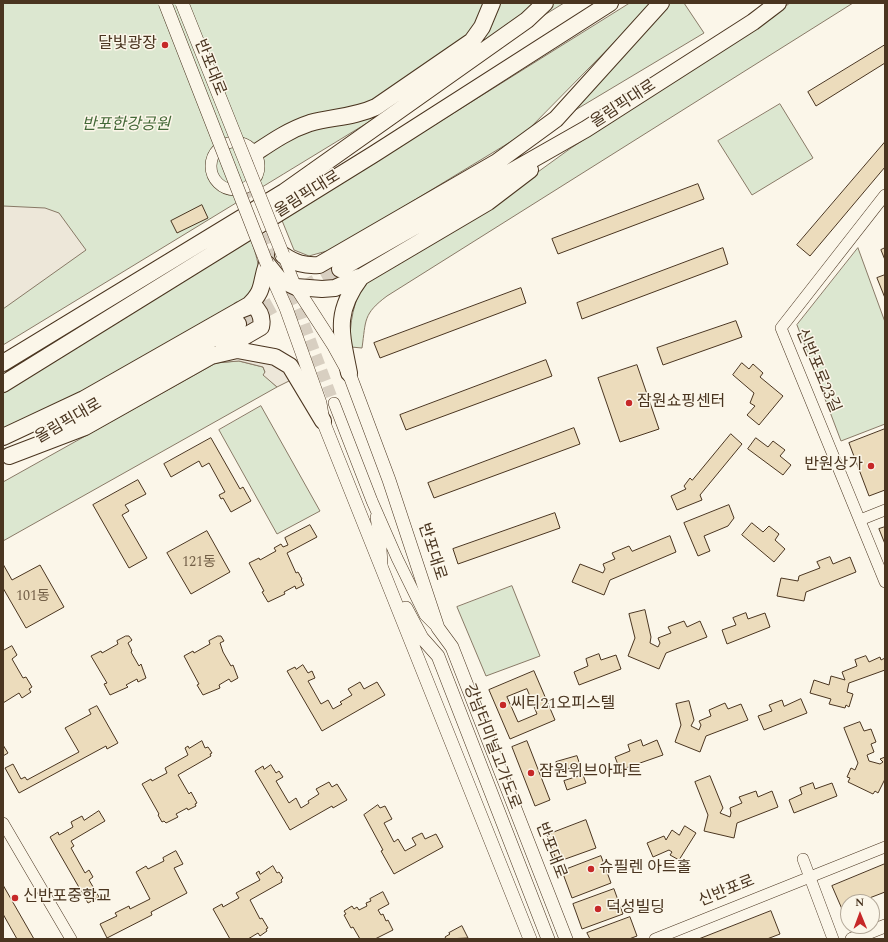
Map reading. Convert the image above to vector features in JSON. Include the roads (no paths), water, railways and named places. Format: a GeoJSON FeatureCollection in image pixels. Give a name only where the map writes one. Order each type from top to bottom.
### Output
{"type":"FeatureCollection","features":[{"type":"Feature","properties":{"kind":"highway"},"geometry":{"type":"LineString","coordinates":[[255,153],[280,135],[302,126],[361,113],[381,103],[472,41],[482,27],[492,3]]}},
{"type":"Feature","properties":{"kind":"highway"},"geometry":{"type":"LineString","coordinates":[[194,265],[284,192],[527,20],[545,3]]}},
{"type":"Feature","properties":{"kind":"highway","name":"올림픽대로"},"geometry":{"type":"LineString","coordinates":[[3,384],[374,154],[610,3]]}},
{"type":"Feature","properties":{"kind":"highway"},"geometry":{"type":"LineString","coordinates":[[343,285],[330,283],[324,278],[321,271],[333,265],[496,162],[556,119],[662,3]]}},
{"type":"Feature","properties":{"kind":"highway","name":"올림픽대로"},"geometry":{"type":"LineString","coordinates":[[333,265],[572,136],[753,22],[778,3]]}},
{"type":"Feature","properties":{"kind":"highway"},"geometry":{"type":"LineString","coordinates":[[267,264],[279,279],[296,287],[322,289],[343,285],[361,277],[488,202],[572,136]]}},
{"type":"Feature","properties":{"kind":"highway"},"geometry":{"type":"LineString","coordinates":[[3,364],[284,192]]}},
{"type":"Feature","properties":{"kind":"highway"},"geometry":{"type":"LineString","coordinates":[[283,255],[291,261],[301,264],[333,265]]}},
{"type":"Feature","properties":{"kind":"highway"},"geometry":{"type":"LineString","coordinates":[[238,318],[261,291],[263,275],[267,264]]}},
{"type":"Feature","properties":{"kind":"highway"},"geometry":{"type":"LineString","coordinates":[[349,373],[342,341],[342,316],[345,303],[350,292],[361,277]]}},
{"type":"Feature","properties":{"kind":"highway"},"geometry":{"type":"LineString","coordinates":[[3,364],[130,304]]}},
{"type":"Feature","properties":{"kind":"highway"},"geometry":{"type":"LineString","coordinates":[[3,437],[84,399],[238,318],[253,305],[261,315],[261,327],[85,427],[6,458]]}},
{"type":"Feature","properties":{"kind":"highway","name":"올림픽대로"},"geometry":{"type":"LineString","coordinates":[[6,458],[238,318]]}},
{"type":"Feature","properties":{"kind":"highway"},"geometry":{"type":"LineString","coordinates":[[211,356],[226,352],[245,350],[266,354],[282,360],[294,371],[323,421]]}},
{"type":"Feature","properties":{"kind":"main road","name":"반포대로"},"geometry":{"type":"LineString","coordinates":[[165,3],[267,264],[286,308],[320,403],[323,421],[530,939]]}},
{"type":"Feature","properties":{"kind":"main road","name":"반포대로"},"geometry":{"type":"LineString","coordinates":[[182,3],[283,255]]}},
{"type":"Feature","properties":{"kind":"main road","name":"반포대로"},"geometry":{"type":"LineString","coordinates":[[296,287],[334,346],[349,373],[386,472],[438,628],[452,647],[566,939]]}},
{"type":"Feature","properties":{"kind":"main road"},"geometry":{"type":"LineString","coordinates":[[392,592],[403,603],[422,638],[438,656]]}},
{"type":"Feature","properties":{"kind":"main road"},"geometry":{"type":"LineString","coordinates":[[438,628],[438,656]]}},
{"type":"Feature","properties":{"kind":"main road","name":"강남터미널고가도로"},"geometry":{"type":"LineString","coordinates":[[438,656],[548,939]]}},
{"type":"Feature","properties":{"kind":"main road"},"geometry":{"type":"LineString","coordinates":[[852,939],[885,926]]}},
{"type":"Feature","properties":{"kind":"street"},"geometry":{"type":"LineString","coordinates":[[231,142],[238,142],[251,147],[255,153],[258,159],[258,173],[250,184],[237,190],[230,190],[217,183],[212,174],[210,164],[213,155],[222,145],[231,142]]}},
{"type":"Feature","properties":{"kind":"street","name":"신반포로23길"},"geometry":{"type":"LineString","coordinates":[[885,195],[781,328],[885,582]]}},
{"type":"Feature","properties":{"kind":"street","name":"반포대로"},"geometry":{"type":"LineString","coordinates":[[283,255],[296,287]]}},
{"type":"Feature","properties":{"kind":"street"},"geometry":{"type":"LineString","coordinates":[[334,403],[372,501],[424,615],[438,628]]}},
{"type":"Feature","properties":{"kind":"street"},"geometry":{"type":"LineString","coordinates":[[372,501],[381,549],[382,566]]}},
{"type":"Feature","properties":{"kind":"street"},"geometry":{"type":"LineString","coordinates":[[860,520],[885,510]]}},
{"type":"Feature","properties":{"kind":"street"},"geometry":{"type":"LineString","coordinates":[[3,824],[71,939]]}},
{"type":"Feature","properties":{"kind":"street","name":"신반포로"},"geometry":{"type":"LineString","coordinates":[[656,939],[885,847]]}},
{"type":"Feature","properties":{"kind":"street"},"geometry":{"type":"LineString","coordinates":[[803,859],[833,939]]}},
{"type":"Feature","properties":{"kind":"tunnel"},"geometry":{"type":"LineString","coordinates":[[245,188],[301,315],[334,403]]}},
{"type":"Feature","properties":{"kind":"tunnel"},"geometry":{"type":"LineString","coordinates":[[238,324],[340,269]]}},
{"type":"Feature","properties":{"kind":"place","name":"달빛광장"},"geometry":{"type":"Point","coordinates":[165,45]}},
{"type":"Feature","properties":{"kind":"place","name":"잠원쇼핑센터"},"geometry":{"type":"Point","coordinates":[629,403]}},
{"type":"Feature","properties":{"kind":"place","name":"반원상가"},"geometry":{"type":"Point","coordinates":[871,466]}},
{"type":"Feature","properties":{"kind":"place","name":"씨티21오피스텔"},"geometry":{"type":"Point","coordinates":[503,705]}},
{"type":"Feature","properties":{"kind":"place","name":"잠원위브아파트"},"geometry":{"type":"Point","coordinates":[531,773]}},
{"type":"Feature","properties":{"kind":"place","name":"슈필렌 아트홀"},"geometry":{"type":"Point","coordinates":[591,869]}},
{"type":"Feature","properties":{"kind":"place","name":"신반포중학교"},"geometry":{"type":"Point","coordinates":[15,898]}},
{"type":"Feature","properties":{"kind":"place","name":"덕성빌딩"},"geometry":{"type":"Point","coordinates":[598,909]}},
{"type":"Feature","properties":{"kind":"park label","name":"반포한강공원"},"geometry":{"type":"Point","coordinates":[126,126]}}]}
